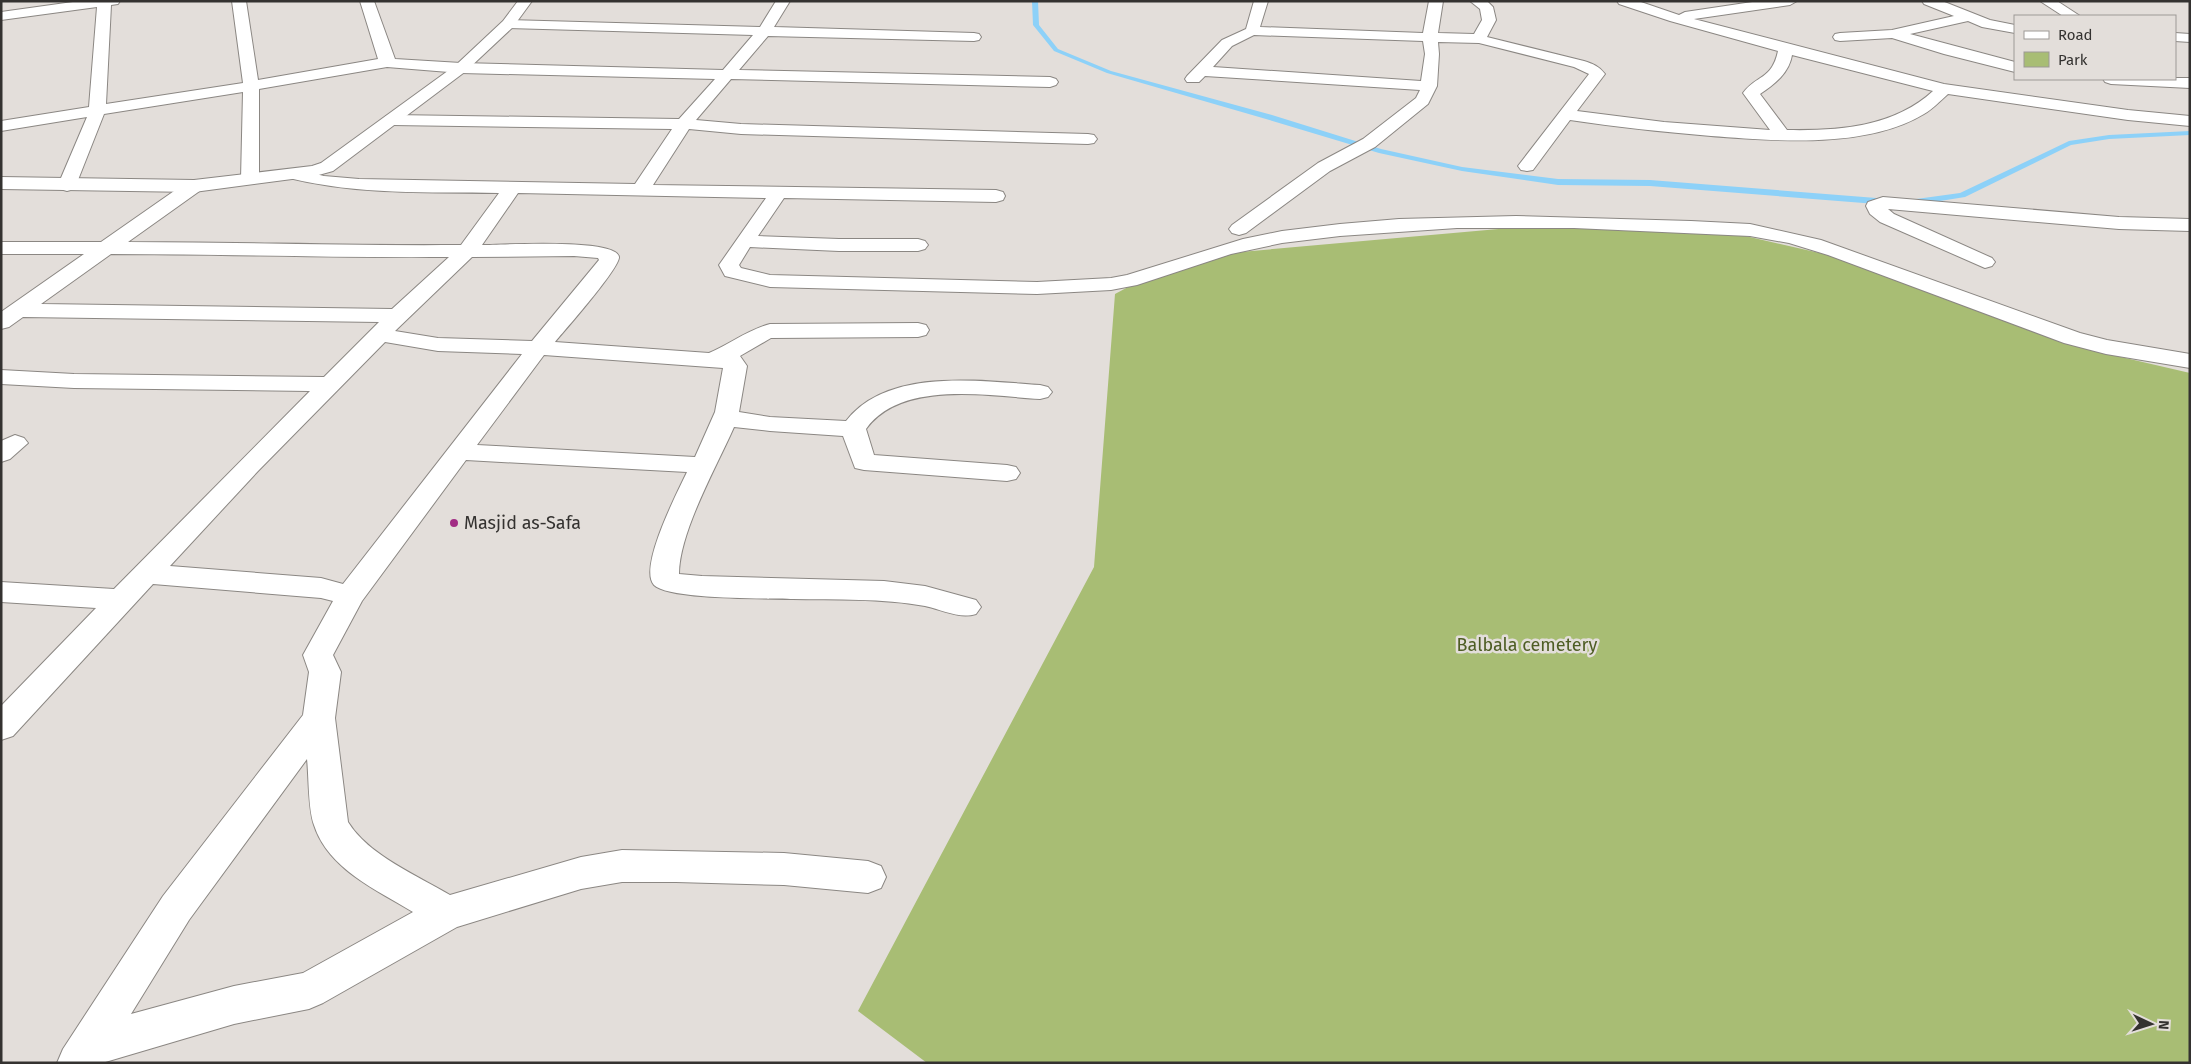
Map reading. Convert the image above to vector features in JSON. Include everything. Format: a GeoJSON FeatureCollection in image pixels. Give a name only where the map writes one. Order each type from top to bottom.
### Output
{"type":"FeatureCollection","features":[{"type":"Feature","properties":{"kind":"street"},"geometry":{"type":"LineString","coordinates":[[239,1],[251,86],[250,179]]}},
{"type":"Feature","properties":{"kind":"street"},"geometry":{"type":"LineString","coordinates":[[368,1],[387,62]]}},
{"type":"Feature","properties":{"kind":"street"},"geometry":{"type":"LineString","coordinates":[[1,183],[194,186],[295,174],[327,167],[461,68],[508,24],[525,1]]}},
{"type":"Feature","properties":{"kind":"street"},"geometry":{"type":"LineString","coordinates":[[640,190],[684,124],[724,74],[764,31],[783,1]]}},
{"type":"Feature","properties":{"kind":"street"},"geometry":{"type":"LineString","coordinates":[[1252,31],[1261,1]]}},
{"type":"Feature","properties":{"kind":"street"},"geometry":{"type":"LineString","coordinates":[[1239,229],[1324,167],[1363,146],[1416,107],[1425,96],[1429,86],[1432,54],[1430,36],[1436,1]]}},
{"type":"Feature","properties":{"kind":"street"},"geometry":{"type":"LineString","coordinates":[[1477,1],[1486,6],[1489,20],[1479,39]]}},
{"type":"Feature","properties":{"kind":"street"},"geometry":{"type":"LineString","coordinates":[[1624,1],[1675,18],[1786,49],[1944,89],[2128,115],[2190,120]]}},
{"type":"Feature","properties":{"kind":"street"},"geometry":{"type":"LineString","coordinates":[[1675,18],[1790,1]]}},
{"type":"Feature","properties":{"kind":"street"},"geometry":{"type":"LineString","coordinates":[[1929,1],[1987,24],[2014,29]]}},
{"type":"Feature","properties":{"kind":"street"},"geometry":{"type":"LineString","coordinates":[[2047,1],[2071,15]]}},
{"type":"Feature","properties":{"kind":"street"},"geometry":{"type":"LineString","coordinates":[[4,21],[107,2],[97,112],[67,185]]}},
{"type":"Feature","properties":{"kind":"street"},"geometry":{"type":"LineString","coordinates":[[1840,38],[1892,34],[1969,17]]}},
{"type":"Feature","properties":{"kind":"street"},"geometry":{"type":"LineString","coordinates":[[508,24],[974,37]]}},
{"type":"Feature","properties":{"kind":"street"},"geometry":{"type":"LineString","coordinates":[[1429,86],[1196,76],[1227,43],[1252,31],[1479,39],[1591,68],[1597,74],[1527,166]]}},
{"type":"Feature","properties":{"kind":"street"},"geometry":{"type":"LineString","coordinates":[[1892,34],[1949,51],[2014,67]]}},
{"type":"Feature","properties":{"kind":"street"},"geometry":{"type":"LineString","coordinates":[[2176,37],[2190,38]]}},
{"type":"Feature","properties":{"kind":"street"},"geometry":{"type":"LineString","coordinates":[[1782,136],[1751,93],[1769,81],[1783,65],[1786,49]]}},
{"type":"Feature","properties":{"kind":"street"},"geometry":{"type":"LineString","coordinates":[[1,126],[97,112],[387,62],[404,65],[461,68],[1050,82]]}},
{"type":"Feature","properties":{"kind":"street"},"geometry":{"type":"LineString","coordinates":[[2147,80],[2183,81]]}},
{"type":"Feature","properties":{"kind":"street"},"geometry":{"type":"LineString","coordinates":[[1567,115],[1635,125],[1782,136],[1836,134],[1878,126],[1916,112],[1944,89]]}},
{"type":"Feature","properties":{"kind":"street"},"geometry":{"type":"LineString","coordinates":[[392,120],[684,124],[741,129],[1088,140]]}},
{"type":"Feature","properties":{"kind":"street"},"geometry":{"type":"LineString","coordinates":[[295,174],[324,181],[359,185],[996,196]]}},
{"type":"Feature","properties":{"kind":"street"},"geometry":{"type":"LineString","coordinates":[[10,316],[194,186]]}},
{"type":"Feature","properties":{"kind":"street"},"geometry":{"type":"LineString","coordinates":[[1,727],[148,574],[248,465],[398,316],[467,251],[513,187]]}},
{"type":"Feature","properties":{"kind":"street"},"geometry":{"type":"LineString","coordinates":[[779,192],[729,265],[732,272],[770,281],[1037,288],[1111,284],[1248,244],[1282,237],[1374,228],[1532,221],[1750,230],[1808,241],[2072,338],[2115,349],[2190,361]]}},
{"type":"Feature","properties":{"kind":"street"},"geometry":{"type":"LineString","coordinates":[[1985,262],[1886,218],[1875,206],[1884,203],[2119,223],[2190,225]]}},
{"type":"Feature","properties":{"kind":"street"},"geometry":{"type":"LineString","coordinates":[[744,241],[840,245],[918,245]]}},
{"type":"Feature","properties":{"kind":"street"},"geometry":{"type":"LineString","coordinates":[[1,248],[221,248],[345,252],[590,250],[608,255],[609,260],[604,269],[538,348],[350,596],[318,655],[325,672],[319,718],[331,824],[344,845],[366,864],[447,913]]}},
{"type":"Feature","properties":{"kind":"street"},"geometry":{"type":"LineString","coordinates":[[10,316],[398,316]]}},
{"type":"Feature","properties":{"kind":"street"},"geometry":{"type":"LineString","coordinates":[[713,360],[740,348],[760,334],[770,331],[918,330]]}},
{"type":"Feature","properties":{"kind":"street"},"geometry":{"type":"LineString","coordinates":[[380,334],[404,342],[538,348],[628,356],[732,361],[735,363],[732,396],[725,418],[676,528],[663,572],[665,579],[674,583],[702,586],[884,591],[925,596],[966,607]]}},
{"type":"Feature","properties":{"kind":"street"},"geometry":{"type":"LineString","coordinates":[[1,377],[74,382],[331,384]]}},
{"type":"Feature","properties":{"kind":"street"},"geometry":{"type":"LineString","coordinates":[[853,429],[868,411],[885,401],[912,392],[954,389],[1040,392]]}},
{"type":"Feature","properties":{"kind":"street"},"geometry":{"type":"LineString","coordinates":[[725,418],[770,424],[853,429]]}},
{"type":"Feature","properties":{"kind":"street"},"geometry":{"type":"LineString","coordinates":[[853,429],[864,462],[1007,473]]}},
{"type":"Feature","properties":{"kind":"street"},"geometry":{"type":"LineString","coordinates":[[459,452],[704,465]]}},
{"type":"Feature","properties":{"kind":"street"},"geometry":{"type":"LineString","coordinates":[[148,574],[322,588],[350,596]]}},
{"type":"Feature","properties":{"kind":"street"},"geometry":{"type":"LineString","coordinates":[[1,592],[122,600]]}},
{"type":"Feature","properties":{"kind":"street"},"geometry":{"type":"LineString","coordinates":[[83,1054],[176,908],[319,718]]}},
{"type":"Feature","properties":{"kind":"street"},"geometry":{"type":"LineString","coordinates":[[83,1054],[234,1005],[309,990],[447,913],[581,873],[622,866],[784,869],[868,877]]}},
{"type":"Feature","properties":{"kind":"green space","name":"Balbala cemetery"},"geometry":{"type":"Polygon","coordinates":[[[1521,227],[1728,232],[1881,267],[2078,347],[2190,373],[2190,1063],[927,1063],[858,1011],[1094,567],[1115,294],[1184,257],[1521,227]]]}},
{"type":"Feature","properties":{"kind":"waterway"},"geometry":{"type":"LineString","coordinates":[[1035,1],[1036,25],[1056,50],[1109,72],[1269,117],[1379,151],[1462,169],[1558,182],[1650,183],[1889,202]]}},
{"type":"Feature","properties":{"kind":"waterway"},"geometry":{"type":"LineString","coordinates":[[1909,203],[1962,195],[2069,143],[2109,137],[2190,133]]}},
{"type":"Feature","properties":{"kind":"place","name":"Masjid as-Safa"},"geometry":{"type":"Point","coordinates":[454,523]}}]}
